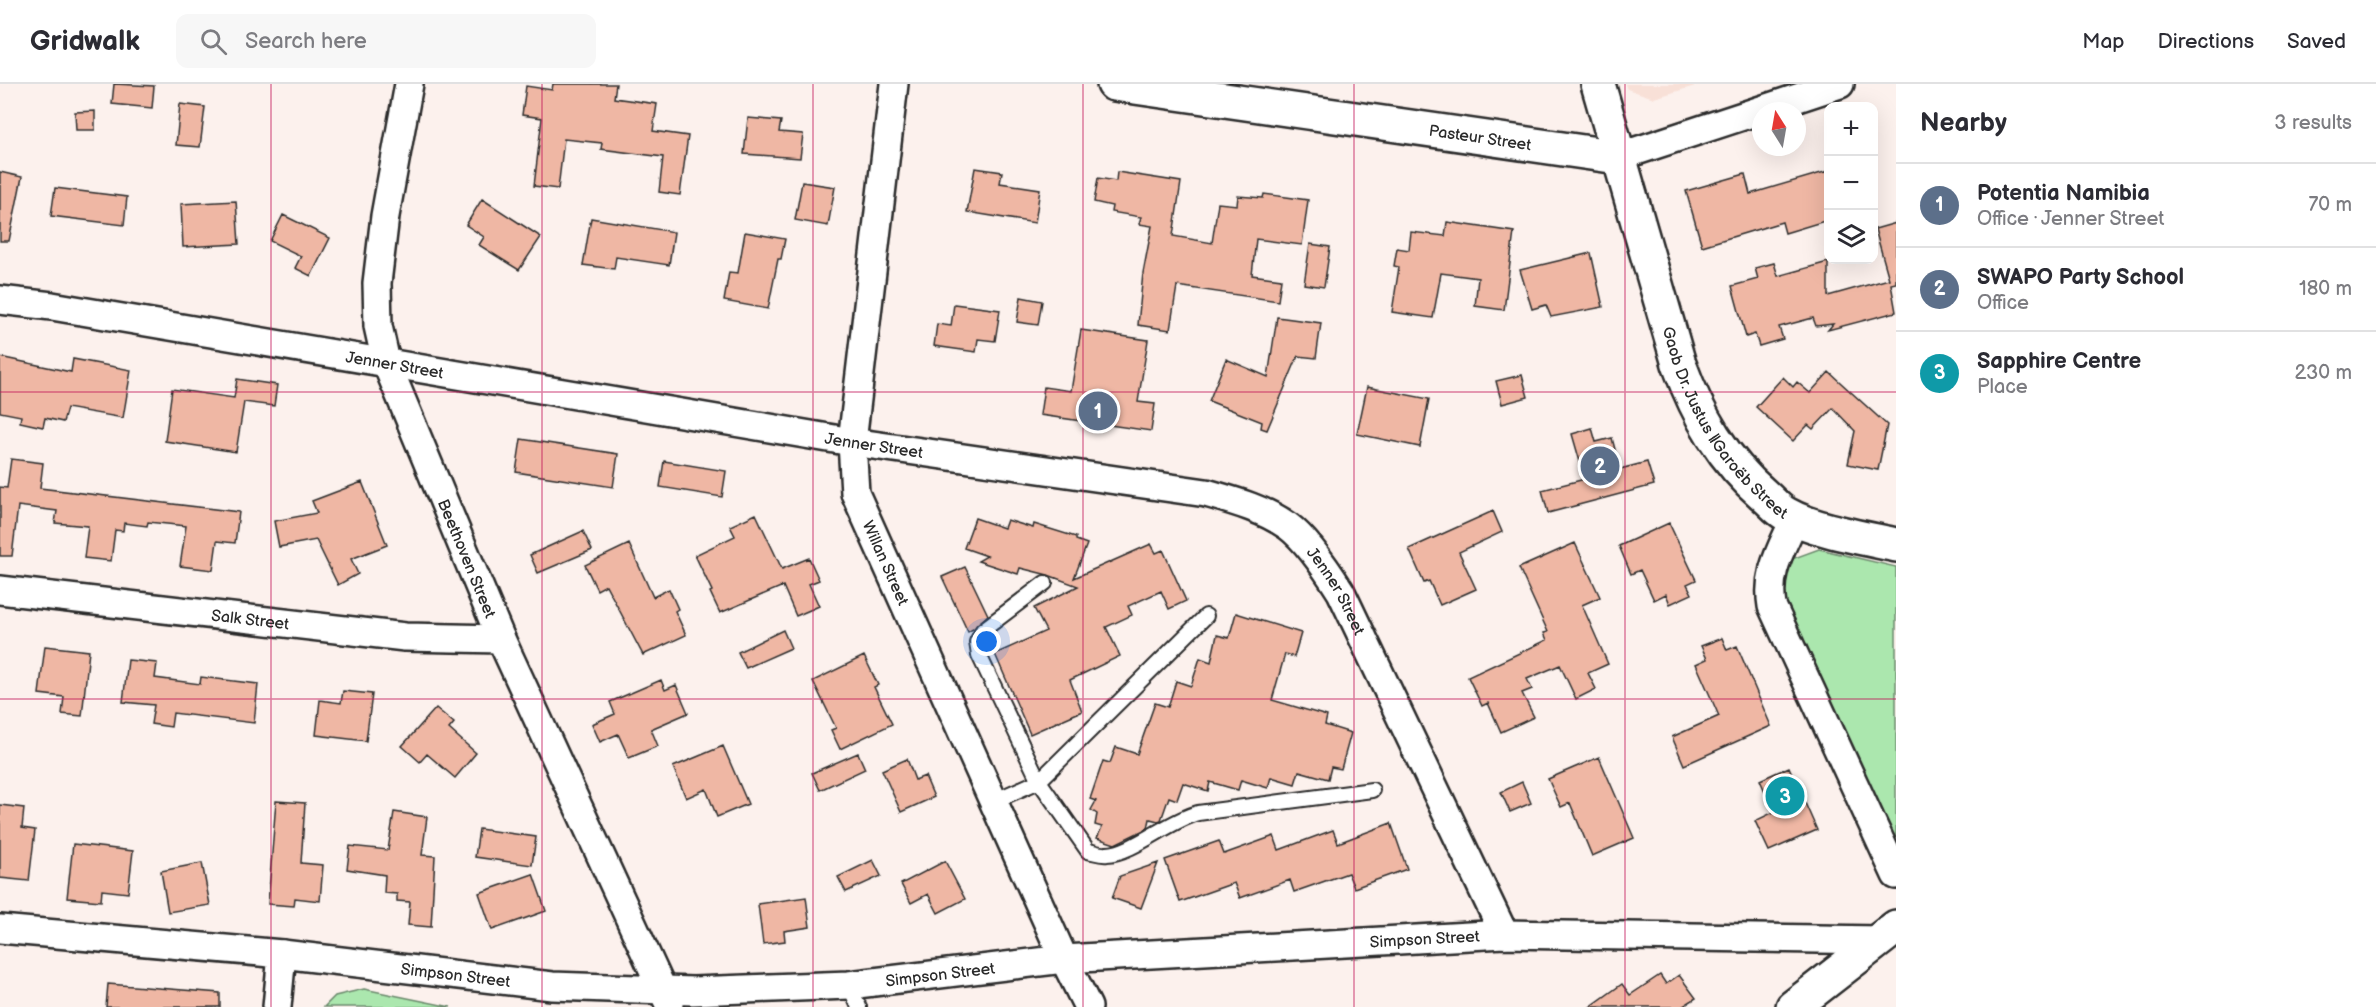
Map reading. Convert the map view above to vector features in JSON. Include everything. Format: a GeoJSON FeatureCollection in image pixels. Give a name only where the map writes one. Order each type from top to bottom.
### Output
{"type":"FeatureCollection","features":[{"type":"Feature","properties":{"kind":"main road","name":"Pasteur Street"},"geometry":{"type":"LineString","coordinates":[[1114,84],[1618,157]]}},
{"type":"Feature","properties":{"kind":"main road","name":"Gaob Dr. Justus ǁGaroëb Street"},"geometry":{"type":"LineString","coordinates":[[1598,84],[1679,364],[1692,400],[1730,461],[1768,499],[1795,518]]}},
{"type":"Feature","properties":{"kind":"main road"},"geometry":{"type":"LineString","coordinates":[[1795,518],[1849,535],[1896,545]]}},
{"type":"Feature","properties":{"kind":"main road"},"geometry":{"type":"LineString","coordinates":[[1793,1007],[1888,934]]}},
{"type":"Feature","properties":{"kind":"street","name":"Beethoven Street"},"geometry":{"type":"LineString","coordinates":[[409,84],[385,216],[377,283],[378,326],[386,362],[501,639],[666,999]]}},
{"type":"Feature","properties":{"kind":"street","name":"Willan Street"},"geometry":{"type":"LineString","coordinates":[[894,84],[852,442],[855,493],[1064,959],[1088,1007]]}},
{"type":"Feature","properties":{"kind":"street","name":"Pasteur Street"},"geometry":{"type":"LineString","coordinates":[[1618,157],[1840,84]]}},
{"type":"Feature","properties":{"kind":"street","name":"Jenner Street"},"geometry":{"type":"LineString","coordinates":[[0,300],[52,306],[852,442],[1206,493],[1240,502],[1289,527],[1328,571],[1341,592],[1504,934]]}},
{"type":"Feature","properties":{"kind":"street","name":"Gaob Dr. Justus ǁGaroëb Street"},"geometry":{"type":"LineString","coordinates":[[1795,518],[1770,575],[1769,589],[1772,606],[1896,875]]}},
{"type":"Feature","properties":{"kind":"street","name":"Salk Street"},"geometry":{"type":"LineString","coordinates":[[0,590],[405,637],[501,639]]}},
{"type":"Feature","properties":{"kind":"street","name":"Simpson Street"},"geometry":{"type":"LineString","coordinates":[[0,929],[282,954],[666,999],[854,996],[1064,959],[1504,934],[1888,934]]}},
{"type":"Feature","properties":{"kind":"street"},"geometry":{"type":"LineString","coordinates":[[277,1007],[282,954]]}},
{"type":"Feature","properties":{"kind":"lane"},"geometry":{"type":"LineString","coordinates":[[1045,584],[983,630],[977,642],[980,655],[1039,781],[1088,851],[1106,855],[1121,852],[1182,817],[1198,813],[1372,790]]}},
{"type":"Feature","properties":{"kind":"lane"},"geometry":{"type":"LineString","coordinates":[[994,801],[1039,781],[1206,616]]}},
{"type":"Feature","properties":{"kind":"shaded area"},"geometry":{"type":"Polygon","coordinates":[[[1625,84],[1702,84],[1654,98],[1627,89],[1625,84]]]}},
{"type":"Feature","properties":{"kind":"green space"},"geometry":{"type":"Polygon","coordinates":[[[1819,549],[1896,567],[1896,848],[1887,833],[1785,600],[1781,575],[1789,560],[1819,549]]]}},
{"type":"Feature","properties":{"kind":"green space"},"geometry":{"type":"Polygon","coordinates":[[[364,989],[451,1007],[324,1007],[335,996],[364,989]]]}},
{"type":"Feature","properties":{"kind":"building"},"geometry":{"type":"Polygon","coordinates":[[[114,84],[154,86],[152,108],[112,104],[114,84]]]}},
{"type":"Feature","properties":{"kind":"building"},"geometry":{"type":"Polygon","coordinates":[[[553,84],[616,84],[614,98],[657,104],[653,131],[688,136],[680,195],[659,192],[663,157],[601,149],[602,143],[564,139],[558,189],[534,186],[542,118],[522,115],[526,86],[552,90],[553,84]]]}},
{"type":"Feature","properties":{"kind":"building"},"geometry":{"type":"Polygon","coordinates":[[[180,104],[205,107],[200,147],[176,145],[180,104]]]}},
{"type":"Feature","properties":{"kind":"building"},"geometry":{"type":"Polygon","coordinates":[[[95,111],[95,130],[76,130],[75,112],[95,111]]]}},
{"type":"Feature","properties":{"kind":"building"},"geometry":{"type":"Polygon","coordinates":[[[748,118],[781,121],[779,132],[803,134],[800,158],[744,154],[748,118]]]}},
{"type":"Feature","properties":{"kind":"building"},"geometry":{"type":"Polygon","coordinates":[[[975,168],[1002,172],[1000,183],[1040,189],[1035,223],[967,212],[975,168]]]}},
{"type":"Feature","properties":{"kind":"building"},"geometry":{"type":"Polygon","coordinates":[[[0,172],[22,177],[9,241],[0,241],[0,172]]]}},
{"type":"Feature","properties":{"kind":"building"},"geometry":{"type":"Polygon","coordinates":[[[1117,172],[1181,182],[1173,236],[1212,243],[1218,203],[1237,205],[1238,196],[1263,198],[1264,194],[1308,200],[1302,245],[1256,239],[1252,275],[1281,279],[1278,301],[1177,286],[1170,330],[1138,325],[1143,273],[1152,226],[1139,224],[1141,217],[1111,212],[1112,206],[1094,202],[1098,178],[1116,181],[1117,172]]]}},
{"type":"Feature","properties":{"kind":"building"},"geometry":{"type":"Polygon","coordinates":[[[1824,172],[1824,221],[1785,233],[1782,222],[1702,246],[1686,191],[1745,174],[1750,194],[1824,172]]]}},
{"type":"Feature","properties":{"kind":"building"},"geometry":{"type":"Polygon","coordinates":[[[802,182],[835,187],[828,226],[795,220],[802,182]]]}},
{"type":"Feature","properties":{"kind":"building"},"geometry":{"type":"Polygon","coordinates":[[[55,188],[127,197],[124,225],[51,216],[55,188]]]}},
{"type":"Feature","properties":{"kind":"building"},"geometry":{"type":"Polygon","coordinates":[[[482,199],[541,237],[519,270],[479,245],[484,237],[466,225],[482,199]]]}},
{"type":"Feature","properties":{"kind":"building"},"geometry":{"type":"Polygon","coordinates":[[[236,201],[239,244],[183,247],[181,204],[236,201]]]}},
{"type":"Feature","properties":{"kind":"building"},"geometry":{"type":"Polygon","coordinates":[[[283,215],[330,238],[311,276],[295,268],[301,256],[270,241],[283,215]]]}},
{"type":"Feature","properties":{"kind":"building"},"geometry":{"type":"Polygon","coordinates":[[[591,218],[674,232],[669,265],[616,257],[614,269],[583,265],[591,218]]]}},
{"type":"Feature","properties":{"kind":"building"},"geometry":{"type":"Polygon","coordinates":[[[1447,222],[1514,232],[1504,310],[1475,306],[1478,278],[1441,273],[1433,318],[1392,312],[1399,267],[1394,266],[1397,248],[1409,250],[1411,232],[1445,236],[1447,222]]]}},
{"type":"Feature","properties":{"kind":"building"},"geometry":{"type":"Polygon","coordinates":[[[1896,223],[1896,283],[1891,284],[1896,312],[1828,330],[1833,324],[1816,326],[1813,318],[1779,327],[1783,339],[1759,346],[1755,334],[1746,337],[1732,286],[1758,279],[1755,268],[1774,263],[1778,276],[1828,264],[1828,296],[1889,279],[1878,240],[1878,228],[1896,223]]]}},
{"type":"Feature","properties":{"kind":"building"},"geometry":{"type":"Polygon","coordinates":[[[745,232],[785,239],[781,259],[778,259],[768,309],[724,301],[729,272],[738,273],[745,232]]]}},
{"type":"Feature","properties":{"kind":"building"},"geometry":{"type":"Polygon","coordinates":[[[1310,244],[1330,247],[1324,287],[1304,284],[1310,244]]]}},
{"type":"Feature","properties":{"kind":"building"},"geometry":{"type":"Polygon","coordinates":[[[1591,253],[1603,307],[1551,317],[1546,305],[1532,309],[1520,270],[1591,253]]]}},
{"type":"Feature","properties":{"kind":"building"},"geometry":{"type":"Polygon","coordinates":[[[1021,297],[1042,301],[1038,325],[1017,322],[1021,297]]]}},
{"type":"Feature","properties":{"kind":"building"},"geometry":{"type":"Polygon","coordinates":[[[954,304],[1000,310],[995,341],[978,339],[976,352],[934,346],[937,324],[951,326],[954,304]]]}},
{"type":"Feature","properties":{"kind":"building"},"geometry":{"type":"Polygon","coordinates":[[[1277,317],[1321,323],[1316,358],[1298,356],[1267,430],[1261,428],[1262,422],[1209,401],[1226,359],[1268,377],[1277,317]]]}},
{"type":"Feature","properties":{"kind":"building"},"geometry":{"type":"Polygon","coordinates":[[[1081,330],[1148,340],[1138,402],[1155,404],[1151,431],[1040,415],[1044,387],[1071,391],[1081,330]]]}},
{"type":"Feature","properties":{"kind":"building"},"geometry":{"type":"Polygon","coordinates":[[[0,357],[71,372],[73,359],[131,370],[123,418],[67,408],[63,422],[45,418],[43,427],[20,422],[21,416],[0,412],[0,357]]]}},
{"type":"Feature","properties":{"kind":"building"},"geometry":{"type":"Polygon","coordinates":[[[1829,372],[1887,425],[1878,470],[1848,464],[1855,431],[1833,408],[1813,429],[1808,425],[1793,441],[1756,407],[1783,377],[1793,387],[1797,382],[1810,393],[1829,372]]]}},
{"type":"Feature","properties":{"kind":"building"},"geometry":{"type":"Polygon","coordinates":[[[1522,375],[1528,397],[1502,404],[1496,381],[1522,375]]]}},
{"type":"Feature","properties":{"kind":"building"},"geometry":{"type":"Polygon","coordinates":[[[237,379],[277,385],[274,406],[244,402],[236,452],[165,441],[172,389],[234,398],[237,379]]]}},
{"type":"Feature","properties":{"kind":"building"},"geometry":{"type":"Polygon","coordinates":[[[1367,387],[1429,399],[1420,447],[1357,434],[1367,387]]]}},
{"type":"Feature","properties":{"kind":"building"},"geometry":{"type":"Polygon","coordinates":[[[1592,428],[1596,442],[1612,438],[1620,469],[1647,462],[1654,485],[1548,513],[1542,490],[1585,479],[1572,434],[1592,428]]]}},
{"type":"Feature","properties":{"kind":"building"},"geometry":{"type":"Polygon","coordinates":[[[521,439],[618,454],[613,487],[516,472],[521,439]]]}},
{"type":"Feature","properties":{"kind":"building"},"geometry":{"type":"Polygon","coordinates":[[[11,459],[43,463],[40,488],[239,512],[235,543],[217,541],[213,570],[180,566],[186,526],[148,522],[147,526],[124,523],[123,531],[115,530],[111,561],[84,558],[88,526],[55,523],[57,511],[18,506],[12,556],[0,556],[0,487],[7,488],[11,459]]]}},
{"type":"Feature","properties":{"kind":"building"},"geometry":{"type":"Polygon","coordinates":[[[664,461],[726,471],[722,497],[660,487],[664,461]]]}},
{"type":"Feature","properties":{"kind":"building"},"geometry":{"type":"Polygon","coordinates":[[[362,482],[387,545],[351,559],[358,574],[338,585],[316,540],[279,547],[274,521],[317,513],[312,501],[362,482]]]}},
{"type":"Feature","properties":{"kind":"building"},"geometry":{"type":"Polygon","coordinates":[[[1493,511],[1502,532],[1459,552],[1476,589],[1440,605],[1429,581],[1424,583],[1409,549],[1493,511]]]}},
{"type":"Feature","properties":{"kind":"building"},"geometry":{"type":"Polygon","coordinates":[[[756,514],[782,569],[809,558],[819,580],[809,584],[819,606],[796,616],[783,586],[720,613],[695,555],[735,536],[730,526],[756,514]]]}},
{"type":"Feature","properties":{"kind":"building"},"geometry":{"type":"Polygon","coordinates":[[[975,518],[1004,528],[1007,520],[1033,528],[1034,524],[1076,537],[1076,540],[1087,544],[1074,578],[1151,544],[1156,553],[1163,550],[1186,601],[1169,609],[1161,591],[1128,606],[1132,615],[1106,627],[1120,656],[1070,680],[1082,711],[1030,734],[995,654],[1046,631],[1034,608],[1078,586],[1020,568],[1018,574],[978,561],[987,556],[964,548],[975,518]]]}},
{"type":"Feature","properties":{"kind":"building"},"geometry":{"type":"Polygon","coordinates":[[[1669,523],[1696,580],[1687,584],[1692,594],[1670,604],[1666,594],[1654,600],[1640,570],[1631,574],[1619,546],[1669,523]]]}},
{"type":"Feature","properties":{"kind":"building"},"geometry":{"type":"Polygon","coordinates":[[[583,531],[592,550],[538,573],[530,555],[583,531]]]}},
{"type":"Feature","properties":{"kind":"building"},"geometry":{"type":"Polygon","coordinates":[[[1575,543],[1600,597],[1582,605],[1608,664],[1588,673],[1596,689],[1576,699],[1560,665],[1527,679],[1532,689],[1522,693],[1534,717],[1501,732],[1488,703],[1482,706],[1468,677],[1547,640],[1544,633],[1548,632],[1519,568],[1575,543]]]}},
{"type":"Feature","properties":{"kind":"building"},"geometry":{"type":"Polygon","coordinates":[[[629,544],[653,597],[669,589],[678,609],[675,611],[686,635],[643,655],[606,585],[597,590],[585,565],[629,544]]]}},
{"type":"Feature","properties":{"kind":"building"},"geometry":{"type":"Polygon","coordinates":[[[965,567],[988,615],[968,632],[942,577],[965,567]]]}},
{"type":"Feature","properties":{"kind":"building"},"geometry":{"type":"Polygon","coordinates":[[[1236,613],[1301,633],[1294,657],[1285,654],[1272,700],[1327,716],[1325,725],[1351,733],[1341,769],[1331,767],[1328,779],[1299,771],[1295,784],[1271,777],[1268,788],[1241,780],[1238,790],[1210,782],[1208,791],[1183,783],[1177,800],[1169,797],[1161,820],[1150,819],[1148,828],[1115,844],[1097,838],[1102,827],[1095,825],[1097,814],[1091,810],[1096,801],[1090,799],[1103,761],[1110,763],[1116,747],[1137,754],[1155,703],[1168,707],[1176,681],[1191,686],[1200,658],[1211,662],[1217,635],[1229,638],[1236,613]]]}},
{"type":"Feature","properties":{"kind":"building"},"geometry":{"type":"Polygon","coordinates":[[[783,630],[791,648],[746,668],[738,652],[783,630]]]}},
{"type":"Feature","properties":{"kind":"building"},"geometry":{"type":"Polygon","coordinates":[[[1722,638],[1727,650],[1737,646],[1771,726],[1684,765],[1672,737],[1719,716],[1696,664],[1707,659],[1701,646],[1722,638]]]}},
{"type":"Feature","properties":{"kind":"building"},"geometry":{"type":"Polygon","coordinates":[[[45,646],[89,651],[82,716],[62,714],[64,697],[39,694],[45,646]]]}},
{"type":"Feature","properties":{"kind":"building"},"geometry":{"type":"Polygon","coordinates":[[[864,656],[878,685],[874,687],[892,724],[840,749],[831,730],[836,728],[813,681],[864,656]]]}},
{"type":"Feature","properties":{"kind":"building"},"geometry":{"type":"Polygon","coordinates":[[[128,660],[157,663],[155,678],[200,684],[201,677],[258,684],[254,723],[173,713],[171,727],[151,724],[154,705],[123,702],[128,660]]]}},
{"type":"Feature","properties":{"kind":"building"},"geometry":{"type":"Polygon","coordinates":[[[661,680],[665,690],[676,685],[688,713],[651,729],[658,746],[629,758],[618,734],[600,742],[592,724],[615,714],[610,702],[661,680]]]}},
{"type":"Feature","properties":{"kind":"building"},"geometry":{"type":"Polygon","coordinates":[[[343,691],[372,694],[366,741],[316,735],[320,700],[341,703],[343,691]]]}},
{"type":"Feature","properties":{"kind":"building"},"geometry":{"type":"Polygon","coordinates":[[[436,708],[454,723],[449,729],[476,753],[455,778],[427,754],[420,762],[402,746],[436,708]]]}},
{"type":"Feature","properties":{"kind":"building"},"geometry":{"type":"Polygon","coordinates":[[[723,746],[748,804],[717,817],[706,789],[686,798],[673,767],[723,746]]]}},
{"type":"Feature","properties":{"kind":"building"},"geometry":{"type":"Polygon","coordinates":[[[858,753],[865,769],[820,790],[812,773],[858,753]]]}},
{"type":"Feature","properties":{"kind":"building"},"geometry":{"type":"Polygon","coordinates":[[[1599,757],[1634,838],[1592,856],[1570,803],[1561,807],[1548,779],[1599,757]]]}},
{"type":"Feature","properties":{"kind":"building"},"geometry":{"type":"Polygon","coordinates":[[[907,759],[915,780],[925,776],[934,797],[901,812],[882,770],[907,759]]]}},
{"type":"Feature","properties":{"kind":"building"},"geometry":{"type":"Polygon","coordinates":[[[1789,767],[1817,830],[1769,851],[1755,821],[1774,812],[1760,780],[1789,767]]]}},
{"type":"Feature","properties":{"kind":"building"},"geometry":{"type":"Polygon","coordinates":[[[1522,782],[1531,803],[1510,812],[1501,792],[1522,782]]]}},
{"type":"Feature","properties":{"kind":"building"},"geometry":{"type":"Polygon","coordinates":[[[276,801],[305,803],[301,863],[323,865],[320,901],[295,898],[294,906],[268,904],[276,801]]]}},
{"type":"Feature","properties":{"kind":"building"},"geometry":{"type":"Polygon","coordinates":[[[0,805],[24,808],[22,828],[35,830],[29,881],[0,878],[0,805]]]}},
{"type":"Feature","properties":{"kind":"building"},"geometry":{"type":"Polygon","coordinates":[[[394,812],[427,817],[422,855],[435,856],[431,927],[408,925],[410,902],[397,901],[397,894],[384,893],[385,875],[347,869],[350,846],[388,850],[394,812]]]}},
{"type":"Feature","properties":{"kind":"building"},"geometry":{"type":"Polygon","coordinates":[[[1391,823],[1407,869],[1354,888],[1348,873],[1294,892],[1290,880],[1240,898],[1234,883],[1180,902],[1165,860],[1219,841],[1224,854],[1274,836],[1279,850],[1333,830],[1338,843],[1391,823]]]}},
{"type":"Feature","properties":{"kind":"building"},"geometry":{"type":"Polygon","coordinates":[[[479,829],[536,837],[532,865],[475,857],[479,829]]]}},
{"type":"Feature","properties":{"kind":"building"},"geometry":{"type":"Polygon","coordinates":[[[73,844],[133,851],[128,893],[102,890],[101,901],[67,898],[73,844]]]}},
{"type":"Feature","properties":{"kind":"building"},"geometry":{"type":"Polygon","coordinates":[[[873,860],[881,876],[846,892],[838,877],[873,860]]]}},
{"type":"Feature","properties":{"kind":"building"},"geometry":{"type":"Polygon","coordinates":[[[945,861],[965,899],[938,913],[928,894],[911,903],[901,884],[945,861]]]}},
{"type":"Feature","properties":{"kind":"building"},"geometry":{"type":"Polygon","coordinates":[[[202,863],[210,905],[168,912],[161,871],[202,863]]]}},
{"type":"Feature","properties":{"kind":"building"},"geometry":{"type":"Polygon","coordinates":[[[1158,863],[1141,908],[1112,898],[1120,876],[1158,863]]]}},
{"type":"Feature","properties":{"kind":"building"},"geometry":{"type":"Polygon","coordinates":[[[533,874],[546,911],[492,930],[479,893],[533,874]]]}},
{"type":"Feature","properties":{"kind":"building"},"geometry":{"type":"Polygon","coordinates":[[[806,897],[810,927],[784,931],[785,941],[763,944],[758,904],[806,897]]]}},
{"type":"Feature","properties":{"kind":"building"},"geometry":{"type":"Polygon","coordinates":[[[1660,975],[1666,984],[1679,975],[1696,998],[1682,1007],[1590,1007],[1622,984],[1630,995],[1660,975]]]}},
{"type":"Feature","properties":{"kind":"building"},"geometry":{"type":"Polygon","coordinates":[[[108,984],[220,993],[220,1007],[106,1007],[108,984]]]}},
{"type":"Feature","properties":{"kind":"place","name":"Potentia Namibia"},"geometry":{"type":"Point","coordinates":[1098,411]}},
{"type":"Feature","properties":{"kind":"place","name":"SWAPO Party School"},"geometry":{"type":"Point","coordinates":[1600,466]}},
{"type":"Feature","properties":{"kind":"place","name":"Sapphire Centre"},"geometry":{"type":"Point","coordinates":[1785,796]}}]}
